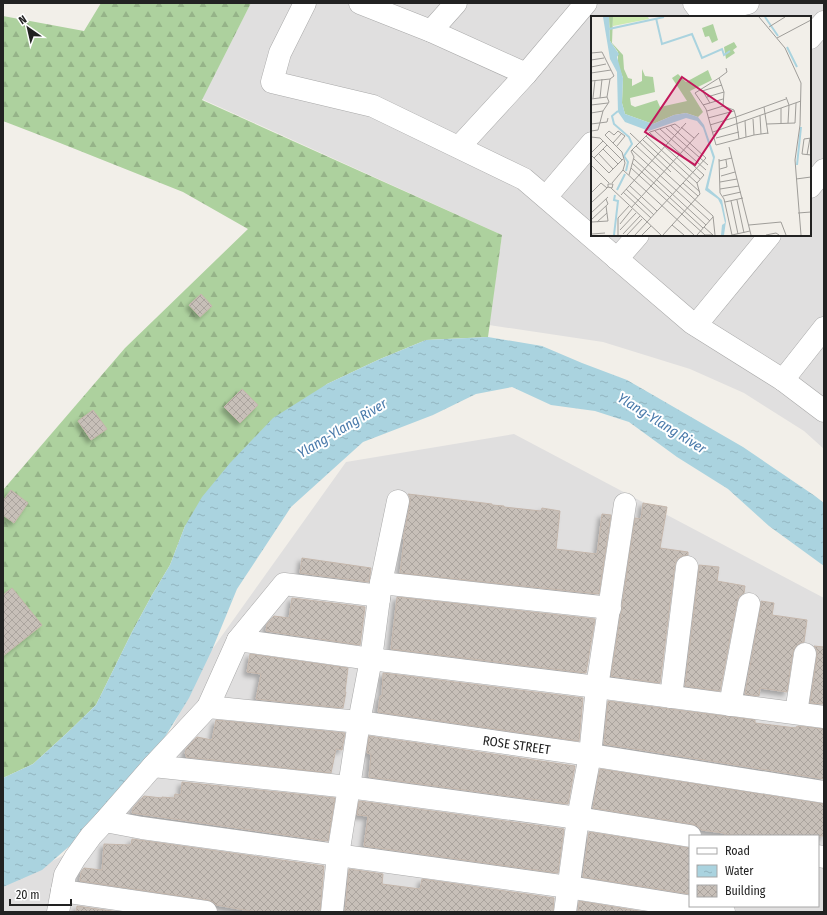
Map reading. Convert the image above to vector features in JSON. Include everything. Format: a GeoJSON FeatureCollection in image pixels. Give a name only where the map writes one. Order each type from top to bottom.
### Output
{"type":"FeatureCollection","features":[{"type":"Feature","properties":{"kind":"street"},"geometry":{"type":"LineString","coordinates":[[305,3],[280,53],[272,82],[373,106],[524,179],[692,323],[783,380],[824,412]]}},
{"type":"Feature","properties":{"kind":"street"},"geometry":{"type":"LineString","coordinates":[[360,3],[431,32],[526,74]]}},
{"type":"Feature","properties":{"kind":"street"},"geometry":{"type":"LineString","coordinates":[[431,32],[456,3]]}},
{"type":"Feature","properties":{"kind":"street"},"geometry":{"type":"LineString","coordinates":[[459,147],[526,74],[586,3]]}},
{"type":"Feature","properties":{"kind":"street"},"geometry":{"type":"LineString","coordinates":[[698,11],[748,3]]}},
{"type":"Feature","properties":{"kind":"street"},"geometry":{"type":"LineString","coordinates":[[811,37],[824,22]]}},
{"type":"Feature","properties":{"kind":"street"},"geometry":{"type":"LineString","coordinates":[[546,198],[591,144]]}},
{"type":"Feature","properties":{"kind":"street"},"geometry":{"type":"LineString","coordinates":[[811,186],[824,170]]}},
{"type":"Feature","properties":{"kind":"street"},"geometry":{"type":"LineString","coordinates":[[617,259],[637,236]]}},
{"type":"Feature","properties":{"kind":"street"},"geometry":{"type":"LineString","coordinates":[[696,325],[769,236]]}},
{"type":"Feature","properties":{"kind":"street"},"geometry":{"type":"LineString","coordinates":[[783,380],[824,328]]}},
{"type":"Feature","properties":{"kind":"street"},"geometry":{"type":"LineString","coordinates":[[332,912],[338,855],[359,722],[371,659],[380,591],[398,501]]}},
{"type":"Feature","properties":{"kind":"street"},"geometry":{"type":"LineString","coordinates":[[565,912],[578,818],[590,755],[597,687],[625,504]]}},
{"type":"Feature","properties":{"kind":"street"},"geometry":{"type":"LineString","coordinates":[[671,697],[687,567]]}},
{"type":"Feature","properties":{"kind":"street"},"geometry":{"type":"LineString","coordinates":[[206,912],[60,902],[65,875],[75,858],[91,836],[208,707],[238,640],[284,584],[372,595],[380,591],[610,608]]}},
{"type":"Feature","properties":{"kind":"street"},"geometry":{"type":"LineString","coordinates":[[730,705],[749,604]]}},
{"type":"Feature","properties":{"kind":"street"},"geometry":{"type":"LineString","coordinates":[[238,640],[371,659],[824,717]]}},
{"type":"Feature","properties":{"kind":"street"},"geometry":{"type":"LineString","coordinates":[[796,713],[805,654]]}},
{"type":"Feature","properties":{"kind":"street","name":"ROSE STREET"},"geometry":{"type":"LineString","coordinates":[[208,707],[359,722],[590,755],[824,792]]}},
{"type":"Feature","properties":{"kind":"street"},"geometry":{"type":"LineString","coordinates":[[153,766],[349,787],[578,818],[689,836]]}},
{"type":"Feature","properties":{"kind":"street"},"geometry":{"type":"LineString","coordinates":[[105,822],[568,887],[689,906]]}},
{"type":"Feature","properties":{"kind":"street"},"geometry":{"type":"LineString","coordinates":[[693,907],[724,912]]}},
{"type":"Feature","properties":{"kind":"shaded area"},"geometry":{"type":"Polygon","coordinates":[[[251,3],[824,3],[824,449],[804,431],[744,393],[690,369],[603,342],[489,325],[502,235],[202,99],[251,3]]]}},
{"type":"Feature","properties":{"kind":"shaded area"},"geometry":{"type":"Polygon","coordinates":[[[514,434],[824,598],[824,912],[3,912],[3,886],[70,852],[163,747],[206,658],[346,462],[514,434]]]}},
{"type":"Feature","properties":{"kind":"green space"},"geometry":{"type":"Polygon","coordinates":[[[101,3],[251,3],[202,100],[502,235],[488,337],[426,340],[380,359],[327,384],[185,526],[170,565],[132,632],[96,705],[33,764],[3,778],[3,490],[125,348],[248,229],[183,192],[3,121],[3,16],[84,31],[101,3]]]}},
{"type":"Feature","properties":{"kind":"water","name":"Ylang-Ylang River"},"geometry":{"type":"Polygon","coordinates":[[[488,337],[542,346],[627,380],[743,447],[815,496],[824,503],[824,566],[769,526],[728,489],[677,457],[629,422],[595,411],[551,405],[512,387],[476,394],[433,415],[363,442],[291,507],[237,589],[212,650],[189,698],[160,745],[88,830],[42,870],[3,887],[3,778],[33,764],[96,705],[132,632],[170,565],[185,526],[202,497],[230,463],[273,418],[327,384],[380,359],[426,340],[488,337]]]}},
{"type":"Feature","properties":{"kind":"building"},"geometry":{"type":"Polygon","coordinates":[[[201,294],[212,306],[200,317],[189,305],[201,294]]]}},
{"type":"Feature","properties":{"kind":"building"},"geometry":{"type":"Polygon","coordinates":[[[242,389],[258,405],[240,423],[224,407],[242,389]]]}},
{"type":"Feature","properties":{"kind":"building"},"geometry":{"type":"Polygon","coordinates":[[[93,410],[107,429],[91,440],[78,421],[93,410]]]}},
{"type":"Feature","properties":{"kind":"building"},"geometry":{"type":"Polygon","coordinates":[[[11,490],[28,503],[14,523],[3,515],[3,501],[11,490]]]}},
{"type":"Feature","properties":{"kind":"building"},"geometry":{"type":"Polygon","coordinates":[[[408,494],[492,504],[504,507],[541,511],[542,508],[560,511],[556,549],[597,554],[602,514],[611,515],[599,594],[400,573],[403,539],[410,504],[410,497],[408,494]]]}},
{"type":"Feature","properties":{"kind":"building"},"geometry":{"type":"Polygon","coordinates":[[[643,503],[667,507],[660,548],[688,552],[688,555],[677,559],[675,565],[660,683],[611,676],[635,518],[641,519],[643,503]]]}},
{"type":"Feature","properties":{"kind":"building"},"geometry":{"type":"Polygon","coordinates":[[[302,558],[371,568],[369,582],[300,573],[302,558]]]}},
{"type":"Feature","properties":{"kind":"building"},"geometry":{"type":"Polygon","coordinates":[[[699,565],[719,567],[717,581],[745,586],[744,593],[739,596],[737,602],[720,691],[685,686],[699,565]]]}},
{"type":"Feature","properties":{"kind":"building"},"geometry":{"type":"Polygon","coordinates":[[[12,588],[42,625],[3,656],[3,595],[12,588]]]}},
{"type":"Feature","properties":{"kind":"building"},"geometry":{"type":"Polygon","coordinates":[[[397,597],[595,619],[586,673],[391,649],[397,597]]]}},
{"type":"Feature","properties":{"kind":"building"},"geometry":{"type":"Polygon","coordinates":[[[292,598],[365,607],[360,645],[266,631],[267,624],[274,616],[289,618],[292,598]]]}},
{"type":"Feature","properties":{"kind":"building"},"geometry":{"type":"Polygon","coordinates":[[[761,601],[774,603],[772,615],[807,620],[804,642],[796,646],[793,652],[787,692],[760,688],[759,696],[745,694],[761,601]]]}},
{"type":"Feature","properties":{"kind":"building"},"geometry":{"type":"Polygon","coordinates":[[[814,646],[824,647],[824,704],[810,703],[817,656],[817,650],[814,646]]]}},
{"type":"Feature","properties":{"kind":"building"},"geometry":{"type":"Polygon","coordinates":[[[250,654],[348,668],[343,708],[256,699],[261,674],[247,672],[250,654]]]}},
{"type":"Feature","properties":{"kind":"building"},"geometry":{"type":"Polygon","coordinates":[[[383,673],[583,698],[579,741],[378,712],[380,696],[382,696],[383,673]]]}},
{"type":"Feature","properties":{"kind":"building"},"geometry":{"type":"Polygon","coordinates":[[[608,701],[755,720],[755,723],[796,728],[798,726],[824,729],[824,779],[604,744],[608,701]]]}},
{"type":"Feature","properties":{"kind":"building"},"geometry":{"type":"Polygon","coordinates":[[[216,720],[345,733],[342,750],[336,749],[331,773],[186,757],[186,749],[197,737],[212,740],[216,720]]]}},
{"type":"Feature","properties":{"kind":"building"},"geometry":{"type":"Polygon","coordinates":[[[369,736],[575,766],[568,804],[369,777],[371,754],[367,753],[369,736]]]}},
{"type":"Feature","properties":{"kind":"building"},"geometry":{"type":"Polygon","coordinates":[[[600,769],[824,804],[824,836],[724,834],[701,830],[698,826],[692,824],[593,808],[600,769]]]}},
{"type":"Feature","properties":{"kind":"building"},"geometry":{"type":"Polygon","coordinates":[[[182,782],[335,798],[328,841],[132,813],[133,808],[144,796],[174,798],[175,794],[181,795],[182,782]]]}},
{"type":"Feature","properties":{"kind":"building"},"geometry":{"type":"Polygon","coordinates":[[[359,801],[564,829],[558,873],[364,846],[368,816],[357,815],[359,801]]]}},
{"type":"Feature","properties":{"kind":"building"},"geometry":{"type":"Polygon","coordinates":[[[589,832],[689,848],[689,894],[583,877],[589,832]]]}},
{"type":"Feature","properties":{"kind":"building"},"geometry":{"type":"Polygon","coordinates":[[[132,839],[324,866],[320,912],[256,912],[216,905],[208,900],[80,881],[81,872],[84,868],[102,870],[104,844],[131,845],[132,839]]]}},
{"type":"Feature","properties":{"kind":"building"},"geometry":{"type":"Polygon","coordinates":[[[349,869],[383,874],[382,884],[420,889],[422,879],[554,898],[553,912],[345,912],[349,869]]]}},
{"type":"Feature","properties":{"kind":"building"},"geometry":{"type":"Polygon","coordinates":[[[579,901],[645,912],[578,912],[579,901]]]}},
{"type":"Feature","properties":{"kind":"building"},"geometry":{"type":"Polygon","coordinates":[[[77,906],[119,912],[76,912],[77,906]]]}}]}
